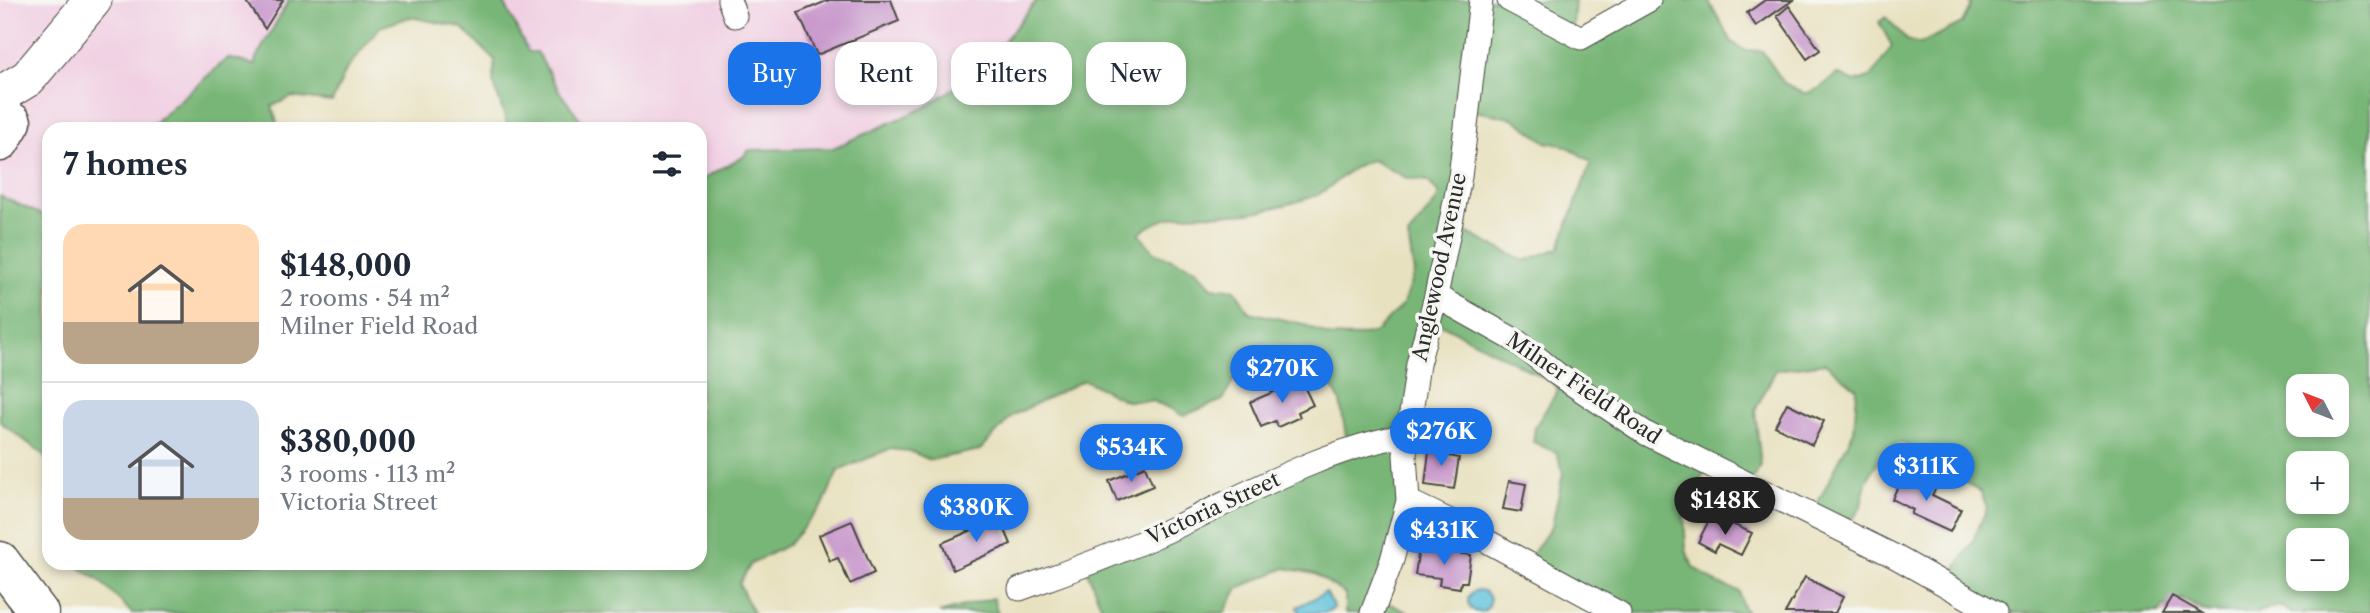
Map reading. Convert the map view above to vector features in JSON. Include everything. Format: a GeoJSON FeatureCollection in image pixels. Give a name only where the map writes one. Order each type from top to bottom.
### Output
{"type":"FeatureCollection","features":[{"type":"Feature","properties":{"kind":"highway"},"geometry":{"type":"LineString","coordinates":[[0,561],[39,613]]}},
{"type":"Feature","properties":{"kind":"main road"},"geometry":{"type":"LineString","coordinates":[[8,114],[93,0]]}},
{"type":"Feature","properties":{"kind":"street","name":"Anglewood Avenue"},"geometry":{"type":"LineString","coordinates":[[1372,613],[1392,561],[1408,501],[1405,455],[1418,364],[1436,296],[1460,177],[1481,0]]}},
{"type":"Feature","properties":{"kind":"street"},"geometry":{"type":"LineString","coordinates":[[1509,0],[1581,38],[1649,0]]}},
{"type":"Feature","properties":{"kind":"street","name":"Milner Field Road"},"geometry":{"type":"LineString","coordinates":[[1436,296],[1518,342],[1557,374],[1647,434],[1895,556],[1995,613]]}},
{"type":"Feature","properties":{"kind":"street","name":"Victoria Street"},"geometry":{"type":"LineString","coordinates":[[1020,589],[1164,532],[1306,466],[1376,440],[1408,435]]}},
{"type":"Feature","properties":{"kind":"street"},"geometry":{"type":"LineString","coordinates":[[1408,501],[1619,613]]}},
{"type":"Feature","properties":{"kind":"shaded area"},"geometry":{"type":"Polygon","coordinates":[[[0,0],[289,0],[256,58],[255,66],[228,58],[155,122],[42,122],[42,215],[0,196],[0,0]]]}},
{"type":"Feature","properties":{"kind":"shaded area"},"geometry":{"type":"Polygon","coordinates":[[[503,0],[1037,0],[1003,42],[951,42],[951,90],[937,99],[937,42],[835,42],[835,105],[929,105],[833,148],[749,150],[743,157],[707,177],[707,122],[582,122],[528,53],[503,0]]]}},
{"type":"Feature","properties":{"kind":"green space"},"geometry":{"type":"Polygon","coordinates":[[[289,0],[503,0],[528,52],[537,52],[561,94],[583,122],[507,122],[493,82],[495,60],[461,27],[410,17],[380,27],[346,70],[332,102],[292,97],[272,106],[277,122],[155,122],[228,58],[255,65],[256,58],[289,0]]]}},
{"type":"Feature","properties":{"kind":"green space"},"geometry":{"type":"Polygon","coordinates":[[[1037,0],[1575,0],[1572,37],[1602,36],[1663,0],[1708,0],[1732,42],[1744,50],[1762,51],[1784,83],[1805,94],[1820,88],[1837,74],[1855,82],[1872,76],[1892,46],[1879,22],[1886,17],[1907,40],[1920,44],[1962,23],[1971,5],[1969,0],[2370,0],[2370,613],[2291,613],[2282,607],[2256,613],[2206,612],[2181,599],[2164,606],[2159,613],[1987,613],[1944,587],[1972,543],[1987,508],[1981,492],[1961,480],[1949,463],[1902,443],[1885,449],[1866,482],[1861,506],[1844,534],[1810,518],[1854,431],[1857,389],[1825,363],[1776,370],[1755,410],[1761,466],[1748,485],[1707,467],[1684,516],[1686,550],[1693,567],[1719,584],[1739,591],[1747,613],[1608,613],[1526,563],[1552,526],[1563,473],[1557,453],[1533,442],[1535,427],[1558,390],[1552,382],[1437,322],[1404,505],[1378,598],[1409,613],[1345,613],[1345,594],[1315,574],[1285,568],[1238,588],[1224,613],[1104,613],[1086,568],[1348,447],[1340,401],[1319,363],[1300,352],[1235,378],[1223,400],[1183,416],[1152,401],[1126,401],[1084,380],[1013,415],[980,450],[930,460],[910,451],[889,449],[838,471],[823,505],[789,544],[751,564],[739,584],[753,613],[132,613],[99,580],[83,570],[707,570],[707,176],[743,157],[749,150],[833,148],[929,105],[937,105],[937,99],[951,90],[951,105],[1072,105],[1072,42],[1003,42],[1037,0]],[[1469,110],[1449,224],[1524,261],[1559,248],[1591,162],[1566,146],[1546,142],[1513,118],[1469,110]],[[1372,160],[1351,170],[1322,192],[1300,201],[1243,214],[1182,215],[1153,224],[1139,234],[1154,252],[1196,269],[1212,287],[1235,290],[1249,312],[1303,324],[1329,336],[1355,337],[1376,332],[1403,304],[1414,273],[1408,236],[1436,202],[1439,194],[1428,181],[1407,178],[1372,160]]]}},
{"type":"Feature","properties":{"kind":"green space"},"geometry":{"type":"Polygon","coordinates":[[[0,196],[42,215],[42,453],[0,422],[0,196]]]}},
{"type":"Feature","properties":{"kind":"green space"},"geometry":{"type":"Polygon","coordinates":[[[993,598],[998,613],[939,613],[993,598]]]}},
{"type":"Feature","properties":{"kind":"water"},"geometry":{"type":"Polygon","coordinates":[[[1479,590],[1489,597],[1490,601],[1483,611],[1479,612],[1469,605],[1468,601],[1475,591],[1479,590]]]}},
{"type":"Feature","properties":{"kind":"water"},"geometry":{"type":"Polygon","coordinates":[[[1326,592],[1334,608],[1324,613],[1300,613],[1297,607],[1326,592]]]}},
{"type":"Feature","properties":{"kind":"building"},"geometry":{"type":"Polygon","coordinates":[[[246,0],[283,0],[265,29],[246,0]]]}},
{"type":"Feature","properties":{"kind":"building"},"geometry":{"type":"Polygon","coordinates":[[[829,0],[891,0],[899,21],[848,42],[835,42],[835,48],[821,53],[821,42],[811,42],[798,13],[829,0]]]}},
{"type":"Feature","properties":{"kind":"building"},"geometry":{"type":"Polygon","coordinates":[[[1765,0],[1793,0],[1756,26],[1747,13],[1765,0]]]}},
{"type":"Feature","properties":{"kind":"building"},"geometry":{"type":"Polygon","coordinates":[[[1789,6],[1820,50],[1807,59],[1777,16],[1789,6]]]}},
{"type":"Feature","properties":{"kind":"building"},"geometry":{"type":"Polygon","coordinates":[[[1301,380],[1313,405],[1298,412],[1300,417],[1278,427],[1275,421],[1261,427],[1250,402],[1301,380]]]}},
{"type":"Feature","properties":{"kind":"building"},"geometry":{"type":"Polygon","coordinates":[[[1787,403],[1824,421],[1812,445],[1775,426],[1787,403]]]}},
{"type":"Feature","properties":{"kind":"building"},"geometry":{"type":"Polygon","coordinates":[[[1430,443],[1446,446],[1444,455],[1459,458],[1454,489],[1425,485],[1430,443]]]}},
{"type":"Feature","properties":{"kind":"building"},"geometry":{"type":"Polygon","coordinates":[[[1145,466],[1153,486],[1117,501],[1109,481],[1145,466]]]}},
{"type":"Feature","properties":{"kind":"building"},"geometry":{"type":"Polygon","coordinates":[[[1904,473],[1936,488],[1932,495],[1961,509],[1950,532],[1911,514],[1913,510],[1892,499],[1904,473]]]}},
{"type":"Feature","properties":{"kind":"building"},"geometry":{"type":"Polygon","coordinates":[[[1509,481],[1526,484],[1521,512],[1503,509],[1509,481]]]}},
{"type":"Feature","properties":{"kind":"building"},"geometry":{"type":"Polygon","coordinates":[[[1000,518],[1011,544],[953,570],[942,543],[1000,518]]]}},
{"type":"Feature","properties":{"kind":"building"},"geometry":{"type":"Polygon","coordinates":[[[1709,520],[1725,528],[1728,522],[1752,533],[1741,555],[1718,544],[1715,551],[1698,542],[1709,520]]]}},
{"type":"Feature","properties":{"kind":"building"},"geometry":{"type":"Polygon","coordinates":[[[852,521],[874,573],[850,584],[838,558],[830,561],[819,535],[852,521]]]}},
{"type":"Feature","properties":{"kind":"building"},"geometry":{"type":"Polygon","coordinates":[[[1419,548],[1436,551],[1439,548],[1447,552],[1471,555],[1467,582],[1461,582],[1460,588],[1439,585],[1440,578],[1415,575],[1419,548]]]}},
{"type":"Feature","properties":{"kind":"building"},"geometry":{"type":"Polygon","coordinates":[[[1805,577],[1843,597],[1835,613],[1785,613],[1805,577]]]}},
{"type":"Feature","properties":{"kind":"building"},"geometry":{"type":"Polygon","coordinates":[[[2172,596],[2202,613],[2162,613],[2172,596]]]}}]}
